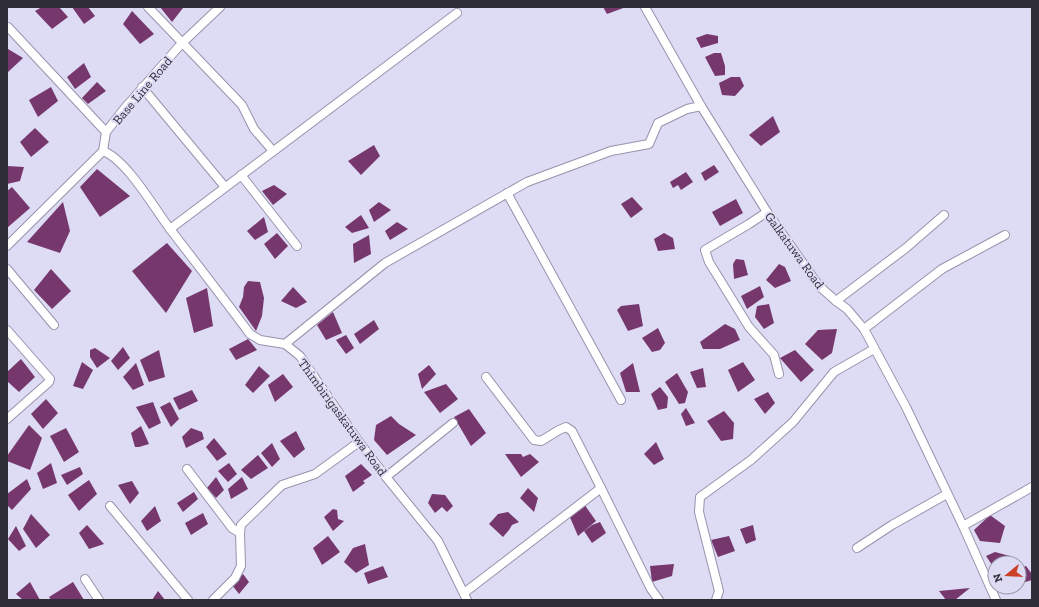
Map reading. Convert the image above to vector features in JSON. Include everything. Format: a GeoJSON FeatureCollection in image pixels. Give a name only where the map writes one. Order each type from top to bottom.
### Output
{"type":"FeatureCollection","features":[{"type":"Feature","properties":{"kind":"street"},"geometry":{"type":"LineString","coordinates":[[148,7],[242,105],[254,129],[273,152]]}},
{"type":"Feature","properties":{"kind":"street","name":"Base Line Road"},"geometry":{"type":"LineString","coordinates":[[103,151],[106,132],[124,109],[182,43],[220,7]]}},
{"type":"Feature","properties":{"kind":"street","name":"Galkatuwa Road"},"geometry":{"type":"LineString","coordinates":[[645,7],[701,106],[767,212],[819,286],[847,309],[864,328],[906,407],[963,526],[996,600]]}},
{"type":"Feature","properties":{"kind":"street"},"geometry":{"type":"LineString","coordinates":[[170,229],[457,13]]}},
{"type":"Feature","properties":{"kind":"street"},"geometry":{"type":"LineString","coordinates":[[8,27],[106,132]]}},
{"type":"Feature","properties":{"kind":"street"},"geometry":{"type":"LineString","coordinates":[[142,87],[225,187]]}},
{"type":"Feature","properties":{"kind":"street"},"geometry":{"type":"LineString","coordinates":[[7,246],[103,151],[110,154],[130,173],[170,229],[250,334],[260,340],[285,344],[385,263],[526,182],[611,151],[649,144],[658,123],[688,109],[701,106]]}},
{"type":"Feature","properties":{"kind":"street"},"geometry":{"type":"LineString","coordinates":[[241,175],[297,246]]}},
{"type":"Feature","properties":{"kind":"street"},"geometry":{"type":"LineString","coordinates":[[507,193],[621,400]]}},
{"type":"Feature","properties":{"kind":"street"},"geometry":{"type":"LineString","coordinates":[[767,212],[705,250],[709,262],[749,327],[774,355],[779,374]]}},
{"type":"Feature","properties":{"kind":"street"},"geometry":{"type":"LineString","coordinates":[[836,301],[906,248],[944,215]]}},
{"type":"Feature","properties":{"kind":"street"},"geometry":{"type":"LineString","coordinates":[[864,328],[942,268],[1005,235]]}},
{"type":"Feature","properties":{"kind":"street"},"geometry":{"type":"LineString","coordinates":[[7,269],[54,325]]}},
{"type":"Feature","properties":{"kind":"street"},"geometry":{"type":"LineString","coordinates":[[7,330],[50,379],[49,382],[7,419]]}},
{"type":"Feature","properties":{"kind":"street","name":"Thimbirigaskatuwa Road"},"geometry":{"type":"LineString","coordinates":[[285,344],[300,356],[359,442],[438,541],[466,597]]}},
{"type":"Feature","properties":{"kind":"street"},"geometry":{"type":"LineString","coordinates":[[716,600],[719,591],[699,512],[700,498],[751,460],[793,422],[834,372],[874,348]]}},
{"type":"Feature","properties":{"kind":"street"},"geometry":{"type":"LineString","coordinates":[[486,376],[534,440],[541,441],[566,427],[572,431],[651,589],[659,600]]}},
{"type":"Feature","properties":{"kind":"street"},"geometry":{"type":"LineString","coordinates":[[386,477],[452,423]]}},
{"type":"Feature","properties":{"kind":"street"},"geometry":{"type":"LineString","coordinates":[[213,600],[235,578],[242,566],[241,525],[282,485],[315,474],[359,442]]}},
{"type":"Feature","properties":{"kind":"street"},"geometry":{"type":"LineString","coordinates":[[187,469],[232,528],[240,533]]}},
{"type":"Feature","properties":{"kind":"street"},"geometry":{"type":"LineString","coordinates":[[963,526],[1032,487]]}},
{"type":"Feature","properties":{"kind":"street"},"geometry":{"type":"LineString","coordinates":[[466,597],[601,488]]}},
{"type":"Feature","properties":{"kind":"street"},"geometry":{"type":"LineString","coordinates":[[857,548],[892,525],[947,494]]}},
{"type":"Feature","properties":{"kind":"street"},"geometry":{"type":"LineString","coordinates":[[110,506],[188,600]]}},
{"type":"Feature","properties":{"kind":"street"},"geometry":{"type":"LineString","coordinates":[[85,579],[99,600]]}},
{"type":"Feature","properties":{"kind":"building"},"geometry":{"type":"Polygon","coordinates":[[[42,7],[59,7],[68,17],[52,29],[35,11],[42,7]]]}},
{"type":"Feature","properties":{"kind":"building"},"geometry":{"type":"Polygon","coordinates":[[[72,7],[88,7],[95,16],[84,24],[72,7]]]}},
{"type":"Feature","properties":{"kind":"building"},"geometry":{"type":"Polygon","coordinates":[[[160,7],[182,7],[183,8],[172,22],[160,7]]]}},
{"type":"Feature","properties":{"kind":"building"},"geometry":{"type":"Polygon","coordinates":[[[603,7],[626,7],[607,14],[603,7]]]}},
{"type":"Feature","properties":{"kind":"building"},"geometry":{"type":"Polygon","coordinates":[[[132,11],[154,34],[140,44],[123,24],[132,11]]]}},
{"type":"Feature","properties":{"kind":"building"},"geometry":{"type":"Polygon","coordinates":[[[707,34],[718,36],[718,43],[701,48],[696,38],[707,34]]]}},
{"type":"Feature","properties":{"kind":"building"},"geometry":{"type":"Polygon","coordinates":[[[8,49],[23,58],[7,73],[7,50],[8,49]]]}},
{"type":"Feature","properties":{"kind":"building"},"geometry":{"type":"Polygon","coordinates":[[[714,53],[721,53],[725,66],[725,75],[715,76],[705,57],[714,53]]]}},
{"type":"Feature","properties":{"kind":"building"},"geometry":{"type":"Polygon","coordinates":[[[84,63],[91,77],[75,89],[67,77],[84,63]]]}},
{"type":"Feature","properties":{"kind":"building"},"geometry":{"type":"Polygon","coordinates":[[[731,77],[740,77],[744,86],[735,96],[722,95],[719,83],[731,77]]]}},
{"type":"Feature","properties":{"kind":"building"},"geometry":{"type":"Polygon","coordinates":[[[97,82],[106,91],[88,104],[82,98],[97,82]]]}},
{"type":"Feature","properties":{"kind":"building"},"geometry":{"type":"Polygon","coordinates":[[[51,87],[58,101],[38,117],[29,100],[51,87]]]}},
{"type":"Feature","properties":{"kind":"building"},"geometry":{"type":"Polygon","coordinates":[[[773,116],[780,132],[761,146],[749,135],[773,116]]]}},
{"type":"Feature","properties":{"kind":"building"},"geometry":{"type":"Polygon","coordinates":[[[35,128],[49,142],[31,157],[20,142],[35,128]]]}},
{"type":"Feature","properties":{"kind":"building"},"geometry":{"type":"Polygon","coordinates":[[[374,145],[380,156],[361,175],[348,161],[374,145]]]}},
{"type":"Feature","properties":{"kind":"building"},"geometry":{"type":"Polygon","coordinates":[[[714,165],[719,172],[705,181],[701,173],[714,165]]]}},
{"type":"Feature","properties":{"kind":"building"},"geometry":{"type":"Polygon","coordinates":[[[7,166],[24,167],[20,181],[7,184],[7,166]]]}},
{"type":"Feature","properties":{"kind":"building"},"geometry":{"type":"Polygon","coordinates":[[[97,169],[130,196],[100,217],[80,187],[97,169]]]}},
{"type":"Feature","properties":{"kind":"building"},"geometry":{"type":"Polygon","coordinates":[[[686,172],[693,182],[681,190],[678,185],[673,188],[670,182],[686,172]]]}},
{"type":"Feature","properties":{"kind":"building"},"geometry":{"type":"Polygon","coordinates":[[[274,185],[287,194],[273,205],[262,191],[274,185]]]}},
{"type":"Feature","properties":{"kind":"building"},"geometry":{"type":"Polygon","coordinates":[[[12,187],[30,208],[7,228],[7,191],[12,187]]]}},
{"type":"Feature","properties":{"kind":"building"},"geometry":{"type":"Polygon","coordinates":[[[632,197],[643,209],[631,218],[621,204],[632,197]]]}},
{"type":"Feature","properties":{"kind":"building"},"geometry":{"type":"Polygon","coordinates":[[[736,199],[743,213],[720,226],[712,212],[736,199]]]}},
{"type":"Feature","properties":{"kind":"building"},"geometry":{"type":"Polygon","coordinates":[[[63,202],[70,231],[60,253],[27,242],[63,202]]]}},
{"type":"Feature","properties":{"kind":"building"},"geometry":{"type":"Polygon","coordinates":[[[379,202],[391,210],[374,222],[369,210],[379,202]]]}},
{"type":"Feature","properties":{"kind":"building"},"geometry":{"type":"Polygon","coordinates":[[[361,215],[369,228],[352,233],[345,227],[361,215]]]}},
{"type":"Feature","properties":{"kind":"building"},"geometry":{"type":"Polygon","coordinates":[[[264,217],[268,232],[255,240],[247,231],[264,217]]]}},
{"type":"Feature","properties":{"kind":"building"},"geometry":{"type":"Polygon","coordinates":[[[397,222],[408,229],[390,240],[385,231],[397,222]]]}},
{"type":"Feature","properties":{"kind":"building"},"geometry":{"type":"Polygon","coordinates":[[[277,233],[288,246],[275,259],[264,244],[277,233]]]}},
{"type":"Feature","properties":{"kind":"building"},"geometry":{"type":"Polygon","coordinates":[[[664,233],[673,238],[675,249],[658,251],[654,239],[664,233]]]}},
{"type":"Feature","properties":{"kind":"building"},"geometry":{"type":"Polygon","coordinates":[[[369,235],[371,254],[354,263],[353,244],[369,235]]]}},
{"type":"Feature","properties":{"kind":"building"},"geometry":{"type":"Polygon","coordinates":[[[167,243],[192,271],[166,313],[132,271],[167,243]]]}},
{"type":"Feature","properties":{"kind":"building"},"geometry":{"type":"Polygon","coordinates":[[[736,259],[744,260],[748,275],[734,279],[733,264],[736,259]]]}},
{"type":"Feature","properties":{"kind":"building"},"geometry":{"type":"Polygon","coordinates":[[[779,264],[785,267],[791,281],[775,288],[766,280],[779,264]]]}},
{"type":"Feature","properties":{"kind":"building"},"geometry":{"type":"Polygon","coordinates":[[[51,269],[71,291],[52,309],[34,290],[51,269]]]}},
{"type":"Feature","properties":{"kind":"building"},"geometry":{"type":"Polygon","coordinates":[[[248,281],[260,282],[264,298],[262,316],[256,331],[239,307],[243,297],[244,287],[248,281]]]}},
{"type":"Feature","properties":{"kind":"building"},"geometry":{"type":"Polygon","coordinates":[[[760,286],[764,297],[747,309],[741,296],[760,286]]]}},
{"type":"Feature","properties":{"kind":"building"},"geometry":{"type":"Polygon","coordinates":[[[293,287],[307,302],[296,308],[281,301],[293,287]]]}},
{"type":"Feature","properties":{"kind":"building"},"geometry":{"type":"Polygon","coordinates":[[[207,288],[213,326],[194,333],[186,298],[207,288]]]}},
{"type":"Feature","properties":{"kind":"building"},"geometry":{"type":"Polygon","coordinates":[[[639,304],[643,326],[628,331],[617,310],[621,306],[639,304]]]}},
{"type":"Feature","properties":{"kind":"building"},"geometry":{"type":"Polygon","coordinates":[[[769,304],[774,323],[764,329],[755,317],[757,306],[769,304]]]}},
{"type":"Feature","properties":{"kind":"building"},"geometry":{"type":"Polygon","coordinates":[[[333,312],[342,333],[326,340],[317,325],[333,312]]]}},
{"type":"Feature","properties":{"kind":"building"},"geometry":{"type":"Polygon","coordinates":[[[374,320],[379,329],[360,344],[354,334],[374,320]]]}},
{"type":"Feature","properties":{"kind":"building"},"geometry":{"type":"Polygon","coordinates":[[[725,324],[735,329],[740,340],[720,349],[703,349],[700,342],[725,324]]]}},
{"type":"Feature","properties":{"kind":"building"},"geometry":{"type":"Polygon","coordinates":[[[658,328],[665,343],[660,350],[652,352],[642,338],[658,328]]]}},
{"type":"Feature","properties":{"kind":"building"},"geometry":{"type":"Polygon","coordinates":[[[837,329],[832,353],[822,360],[805,344],[818,330],[837,329]]]}},
{"type":"Feature","properties":{"kind":"building"},"geometry":{"type":"Polygon","coordinates":[[[346,335],[354,348],[346,354],[336,340],[346,335]]]}},
{"type":"Feature","properties":{"kind":"building"},"geometry":{"type":"Polygon","coordinates":[[[248,339],[257,350],[236,360],[229,349],[248,339]]]}},
{"type":"Feature","properties":{"kind":"building"},"geometry":{"type":"Polygon","coordinates":[[[123,347],[130,358],[118,370],[111,361],[123,347]]]}},
{"type":"Feature","properties":{"kind":"building"},"geometry":{"type":"Polygon","coordinates":[[[95,348],[110,358],[97,368],[90,357],[90,350],[95,348]]]}},
{"type":"Feature","properties":{"kind":"building"},"geometry":{"type":"Polygon","coordinates":[[[159,350],[165,377],[149,382],[140,360],[159,350]]]}},
{"type":"Feature","properties":{"kind":"building"},"geometry":{"type":"Polygon","coordinates":[[[795,350],[814,370],[801,382],[780,358],[795,350]]]}},
{"type":"Feature","properties":{"kind":"building"},"geometry":{"type":"Polygon","coordinates":[[[21,359],[35,377],[19,392],[7,381],[7,372],[21,359]]]}},
{"type":"Feature","properties":{"kind":"building"},"geometry":{"type":"Polygon","coordinates":[[[82,362],[93,370],[83,389],[73,386],[82,362]]]}},
{"type":"Feature","properties":{"kind":"building"},"geometry":{"type":"Polygon","coordinates":[[[743,362],[755,380],[738,392],[728,370],[743,362]]]}},
{"type":"Feature","properties":{"kind":"building"},"geometry":{"type":"Polygon","coordinates":[[[136,363],[144,385],[133,390],[123,377],[136,363]]]}},
{"type":"Feature","properties":{"kind":"building"},"geometry":{"type":"Polygon","coordinates":[[[633,363],[640,392],[626,392],[620,373],[633,363]]]}},
{"type":"Feature","properties":{"kind":"building"},"geometry":{"type":"Polygon","coordinates":[[[429,365],[436,374],[422,389],[418,374],[429,365]]]}},
{"type":"Feature","properties":{"kind":"building"},"geometry":{"type":"Polygon","coordinates":[[[259,366],[270,376],[253,393],[245,385],[259,366]]]}},
{"type":"Feature","properties":{"kind":"building"},"geometry":{"type":"Polygon","coordinates":[[[703,368],[706,387],[697,388],[690,372],[703,368]]]}},
{"type":"Feature","properties":{"kind":"building"},"geometry":{"type":"Polygon","coordinates":[[[677,373],[688,392],[685,403],[679,404],[665,382],[677,373]]]}},
{"type":"Feature","properties":{"kind":"building"},"geometry":{"type":"Polygon","coordinates":[[[283,374],[293,387],[275,402],[268,385],[283,374]]]}},
{"type":"Feature","properties":{"kind":"building"},"geometry":{"type":"Polygon","coordinates":[[[446,384],[458,399],[440,413],[424,392],[446,384]]]}},
{"type":"Feature","properties":{"kind":"building"},"geometry":{"type":"Polygon","coordinates":[[[660,387],[668,397],[667,408],[658,410],[651,394],[660,387]]]}},
{"type":"Feature","properties":{"kind":"building"},"geometry":{"type":"Polygon","coordinates":[[[192,390],[198,401],[179,410],[173,398],[192,390]]]}},
{"type":"Feature","properties":{"kind":"building"},"geometry":{"type":"Polygon","coordinates":[[[768,392],[775,403],[765,414],[754,399],[768,392]]]}},
{"type":"Feature","properties":{"kind":"building"},"geometry":{"type":"Polygon","coordinates":[[[46,399],[58,413],[43,429],[31,414],[46,399]]]}},
{"type":"Feature","properties":{"kind":"building"},"geometry":{"type":"Polygon","coordinates":[[[153,402],[161,423],[149,429],[136,407],[153,402]]]}},
{"type":"Feature","properties":{"kind":"building"},"geometry":{"type":"Polygon","coordinates":[[[170,402],[179,419],[171,427],[160,407],[170,402]]]}},
{"type":"Feature","properties":{"kind":"building"},"geometry":{"type":"Polygon","coordinates":[[[686,408],[695,423],[686,426],[681,414],[686,408]]]}},
{"type":"Feature","properties":{"kind":"building"},"geometry":{"type":"Polygon","coordinates":[[[469,409],[486,433],[471,446],[454,417],[469,409]]]}},
{"type":"Feature","properties":{"kind":"building"},"geometry":{"type":"Polygon","coordinates":[[[724,411],[734,423],[733,439],[721,441],[707,421],[724,411]]]}},
{"type":"Feature","properties":{"kind":"building"},"geometry":{"type":"Polygon","coordinates":[[[391,416],[399,424],[416,435],[387,455],[374,440],[376,425],[391,416]]]}},
{"type":"Feature","properties":{"kind":"building"},"geometry":{"type":"Polygon","coordinates":[[[29,425],[42,438],[30,470],[7,461],[7,456],[29,425]]]}},
{"type":"Feature","properties":{"kind":"building"},"geometry":{"type":"Polygon","coordinates":[[[141,426],[149,444],[135,447],[131,433],[141,426]]]}},
{"type":"Feature","properties":{"kind":"building"},"geometry":{"type":"Polygon","coordinates":[[[66,428],[79,452],[64,462],[50,436],[66,428]]]}},
{"type":"Feature","properties":{"kind":"building"},"geometry":{"type":"Polygon","coordinates":[[[191,428],[202,432],[204,439],[186,448],[182,437],[191,428]]]}},
{"type":"Feature","properties":{"kind":"building"},"geometry":{"type":"Polygon","coordinates":[[[296,431],[305,449],[294,458],[280,441],[296,431]]]}},
{"type":"Feature","properties":{"kind":"building"},"geometry":{"type":"Polygon","coordinates":[[[214,438],[227,454],[217,461],[206,447],[214,438]]]}},
{"type":"Feature","properties":{"kind":"building"},"geometry":{"type":"Polygon","coordinates":[[[656,442],[664,459],[654,465],[644,454],[656,442]]]}},
{"type":"Feature","properties":{"kind":"building"},"geometry":{"type":"Polygon","coordinates":[[[272,443],[280,459],[272,467],[261,453],[272,443]]]}},
{"type":"Feature","properties":{"kind":"building"},"geometry":{"type":"Polygon","coordinates":[[[505,454],[521,454],[523,457],[530,454],[539,462],[521,477],[505,454]]]}},
{"type":"Feature","properties":{"kind":"building"},"geometry":{"type":"Polygon","coordinates":[[[258,455],[268,468],[251,479],[241,470],[258,455]]]}},
{"type":"Feature","properties":{"kind":"building"},"geometry":{"type":"Polygon","coordinates":[[[51,463],[57,483],[43,489],[37,473],[51,463]]]}},
{"type":"Feature","properties":{"kind":"building"},"geometry":{"type":"Polygon","coordinates":[[[229,463],[237,474],[228,482],[218,471],[229,463]]]}},
{"type":"Feature","properties":{"kind":"building"},"geometry":{"type":"Polygon","coordinates":[[[361,464],[372,475],[363,481],[365,483],[353,492],[345,476],[361,464]]]}},
{"type":"Feature","properties":{"kind":"building"},"geometry":{"type":"Polygon","coordinates":[[[80,467],[83,474],[67,485],[61,475],[80,467]]]}},
{"type":"Feature","properties":{"kind":"building"},"geometry":{"type":"Polygon","coordinates":[[[216,477],[224,490],[216,498],[207,488],[216,477]]]}},
{"type":"Feature","properties":{"kind":"building"},"geometry":{"type":"Polygon","coordinates":[[[242,477],[248,489],[231,499],[228,489],[242,477]]]}},
{"type":"Feature","properties":{"kind":"building"},"geometry":{"type":"Polygon","coordinates":[[[27,479],[31,489],[12,510],[7,505],[7,494],[27,479]]]}},
{"type":"Feature","properties":{"kind":"building"},"geometry":{"type":"Polygon","coordinates":[[[89,480],[97,494],[79,511],[68,495],[89,480]]]}},
{"type":"Feature","properties":{"kind":"building"},"geometry":{"type":"Polygon","coordinates":[[[132,481],[139,493],[130,504],[118,485],[132,481]]]}},
{"type":"Feature","properties":{"kind":"building"},"geometry":{"type":"Polygon","coordinates":[[[528,488],[538,498],[534,512],[520,498],[528,488]]]}},
{"type":"Feature","properties":{"kind":"building"},"geometry":{"type":"Polygon","coordinates":[[[194,492],[198,499],[183,512],[177,503],[194,492]]]}},
{"type":"Feature","properties":{"kind":"building"},"geometry":{"type":"Polygon","coordinates":[[[432,494],[445,495],[453,506],[447,512],[442,507],[435,513],[428,503],[432,494]]]}},
{"type":"Feature","properties":{"kind":"building"},"geometry":{"type":"Polygon","coordinates":[[[584,504],[596,521],[578,536],[569,515],[584,504]]]}},
{"type":"Feature","properties":{"kind":"building"},"geometry":{"type":"Polygon","coordinates":[[[155,506],[161,521],[147,531],[141,521],[155,506]]]}},
{"type":"Feature","properties":{"kind":"building"},"geometry":{"type":"Polygon","coordinates":[[[333,509],[337,510],[338,519],[344,521],[333,531],[324,517],[333,509]]]}},
{"type":"Feature","properties":{"kind":"building"},"geometry":{"type":"Polygon","coordinates":[[[508,512],[519,522],[512,525],[503,537],[489,524],[498,514],[508,512]]]}},
{"type":"Feature","properties":{"kind":"building"},"geometry":{"type":"Polygon","coordinates":[[[203,513],[208,524],[191,535],[185,523],[203,513]]]}},
{"type":"Feature","properties":{"kind":"building"},"geometry":{"type":"Polygon","coordinates":[[[31,514],[50,535],[36,548],[23,529],[31,514]]]}},
{"type":"Feature","properties":{"kind":"building"},"geometry":{"type":"Polygon","coordinates":[[[990,515],[1005,526],[1000,543],[980,541],[974,530],[990,515]]]}},
{"type":"Feature","properties":{"kind":"building"},"geometry":{"type":"Polygon","coordinates":[[[600,522],[606,533],[592,543],[584,531],[592,525],[600,522]]]}},
{"type":"Feature","properties":{"kind":"building"},"geometry":{"type":"Polygon","coordinates":[[[87,525],[104,544],[89,549],[79,533],[87,525]]]}},
{"type":"Feature","properties":{"kind":"building"},"geometry":{"type":"Polygon","coordinates":[[[753,525],[756,540],[746,544],[740,529],[753,525]]]}},
{"type":"Feature","properties":{"kind":"building"},"geometry":{"type":"Polygon","coordinates":[[[16,526],[26,546],[19,551],[8,539],[16,526]]]}},
{"type":"Feature","properties":{"kind":"building"},"geometry":{"type":"Polygon","coordinates":[[[328,536],[340,552],[322,565],[313,548],[328,536]]]}},
{"type":"Feature","properties":{"kind":"building"},"geometry":{"type":"Polygon","coordinates":[[[729,536],[735,551],[718,557],[711,540],[729,536]]]}},
{"type":"Feature","properties":{"kind":"building"},"geometry":{"type":"Polygon","coordinates":[[[365,544],[369,565],[356,573],[344,562],[353,548],[365,544]]]}},
{"type":"Feature","properties":{"kind":"building"},"geometry":{"type":"Polygon","coordinates":[[[995,552],[1006,555],[988,555],[995,552]]]}},
{"type":"Feature","properties":{"kind":"building"},"geometry":{"type":"Polygon","coordinates":[[[674,564],[672,576],[652,582],[650,566],[674,564]]]}},
{"type":"Feature","properties":{"kind":"building"},"geometry":{"type":"Polygon","coordinates":[[[383,566],[388,577],[368,584],[364,573],[383,566]]]}},
{"type":"Feature","properties":{"kind":"building"},"geometry":{"type":"Polygon","coordinates":[[[1027,567],[1032,574],[1032,580],[1027,582],[1027,567]]]}},
{"type":"Feature","properties":{"kind":"building"},"geometry":{"type":"Polygon","coordinates":[[[243,574],[249,582],[239,594],[232,585],[243,574]]]}},
{"type":"Feature","properties":{"kind":"building"},"geometry":{"type":"Polygon","coordinates":[[[30,582],[40,600],[23,600],[16,594],[30,582]]]}},
{"type":"Feature","properties":{"kind":"building"},"geometry":{"type":"Polygon","coordinates":[[[73,582],[84,600],[51,600],[49,597],[73,582]]]}},
{"type":"Feature","properties":{"kind":"building"},"geometry":{"type":"Polygon","coordinates":[[[970,588],[955,600],[946,600],[939,591],[970,588]]]}},
{"type":"Feature","properties":{"kind":"building"},"geometry":{"type":"Polygon","coordinates":[[[158,591],[165,600],[152,600],[158,591]]]}}]}
